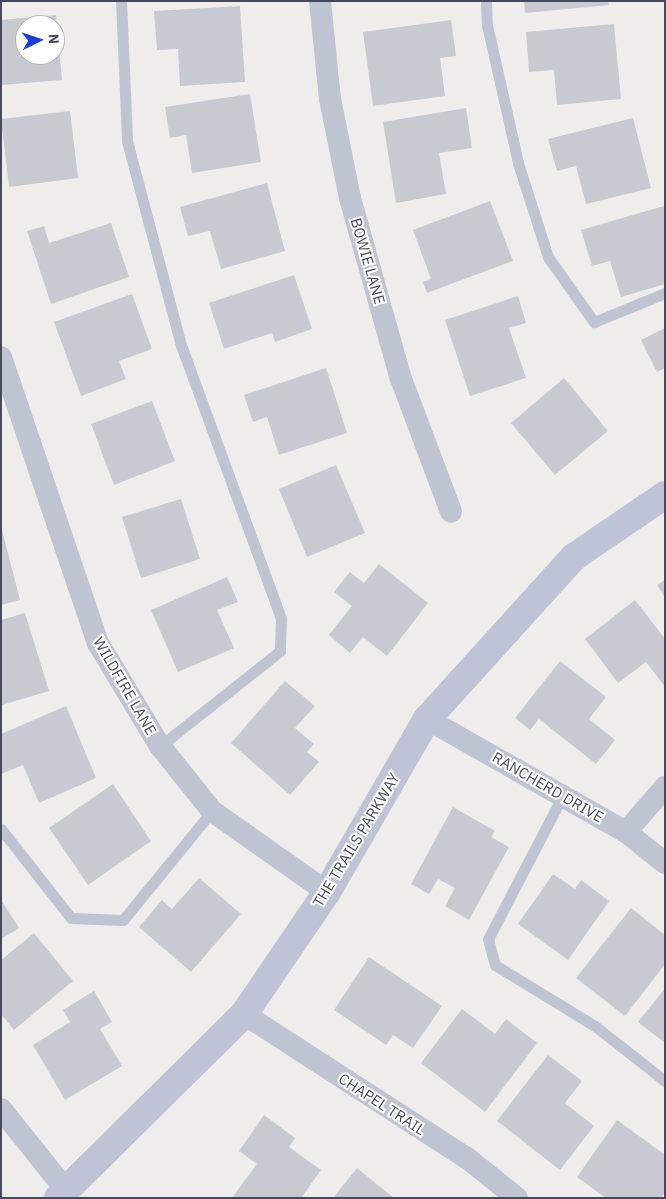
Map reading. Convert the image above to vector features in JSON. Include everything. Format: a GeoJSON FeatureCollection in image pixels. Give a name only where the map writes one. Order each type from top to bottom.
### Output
{"type":"FeatureCollection","features":[{"type":"Feature","properties":{"kind":"street","name":"BOWIE LANE"},"geometry":{"type":"LineString","coordinates":[[320,1],[330,99],[350,198],[400,376],[451,512]]}},
{"type":"Feature","properties":{"kind":"street","name":"WILDFIRE LANE"},"geometry":{"type":"LineString","coordinates":[[1,357],[98,643],[160,746],[212,811],[327,892]]}},
{"type":"Feature","properties":{"kind":"street","name":"THE TRAILS PARKWAY"},"geometry":{"type":"LineString","coordinates":[[62,1194],[244,1014],[327,892],[427,718],[574,557],[665,495]]}},
{"type":"Feature","properties":{"kind":"street","name":"RANCHERD DRIVE"},"geometry":{"type":"LineString","coordinates":[[427,718],[626,832],[665,863]]}},
{"type":"Feature","properties":{"kind":"street"},"geometry":{"type":"LineString","coordinates":[[626,832],[665,787]]}},
{"type":"Feature","properties":{"kind":"street","name":"CHAPEL TRAIL"},"geometry":{"type":"LineString","coordinates":[[244,1014],[467,1158],[517,1198]]}},
{"type":"Feature","properties":{"kind":"street"},"geometry":{"type":"LineString","coordinates":[[1,1109],[62,1194]]}},
{"type":"Feature","properties":{"kind":"lane"},"geometry":{"type":"LineString","coordinates":[[121,1],[127,141],[181,345],[281,618],[280,651],[160,746]]}},
{"type":"Feature","properties":{"kind":"lane"},"geometry":{"type":"LineString","coordinates":[[486,1],[486,25],[518,163],[548,257],[594,322],[665,293]]}},
{"type":"Feature","properties":{"kind":"lane"},"geometry":{"type":"LineString","coordinates":[[563,795],[488,940],[495,965],[595,1026],[665,1081]]}},
{"type":"Feature","properties":{"kind":"lane"},"geometry":{"type":"LineString","coordinates":[[1,829],[71,918],[123,920],[212,811]]}},
{"type":"Feature","properties":{"kind":"building"},"geometry":{"type":"Polygon","coordinates":[[[524,1],[608,1],[609,5],[525,13],[524,1]]]}},
{"type":"Feature","properties":{"kind":"building"},"geometry":{"type":"Polygon","coordinates":[[[240,6],[245,82],[180,86],[178,49],[157,50],[154,11],[240,6]]]}},
{"type":"Feature","properties":{"kind":"building"},"geometry":{"type":"Polygon","coordinates":[[[15,19],[15,65],[61,65],[62,80],[1,85],[1,20],[15,19]]]}},
{"type":"Feature","properties":{"kind":"building"},"geometry":{"type":"Polygon","coordinates":[[[451,20],[456,56],[440,58],[445,96],[373,106],[363,32],[451,20]]]}},
{"type":"Feature","properties":{"kind":"building"},"geometry":{"type":"Polygon","coordinates":[[[614,24],[621,99],[557,105],[554,70],[529,72],[526,32],[614,24]]]}},
{"type":"Feature","properties":{"kind":"building"},"geometry":{"type":"Polygon","coordinates":[[[250,94],[261,162],[192,173],[186,135],[170,138],[165,107],[250,94]]]}},
{"type":"Feature","properties":{"kind":"building"},"geometry":{"type":"Polygon","coordinates":[[[466,108],[472,148],[439,153],[446,194],[396,203],[383,122],[466,108]]]}},
{"type":"Feature","properties":{"kind":"building"},"geometry":{"type":"Polygon","coordinates":[[[70,111],[78,178],[9,187],[1,119],[70,111]]]}},
{"type":"Feature","properties":{"kind":"building"},"geometry":{"type":"Polygon","coordinates":[[[633,118],[651,188],[586,204],[576,166],[557,171],[548,139],[633,118]]]}},
{"type":"Feature","properties":{"kind":"building"},"geometry":{"type":"Polygon","coordinates":[[[267,183],[285,251],[221,269],[210,231],[188,236],[180,207],[267,183]]]}},
{"type":"Feature","properties":{"kind":"building"},"geometry":{"type":"Polygon","coordinates":[[[490,201],[513,261],[427,293],[423,282],[431,279],[413,230],[490,201]]]}},
{"type":"Feature","properties":{"kind":"building"},"geometry":{"type":"Polygon","coordinates":[[[664,206],[665,284],[621,297],[610,261],[592,266],[581,230],[664,206]]]}},
{"type":"Feature","properties":{"kind":"building"},"geometry":{"type":"Polygon","coordinates":[[[111,223],[129,277],[51,304],[27,231],[44,226],[49,243],[111,223]]]}},
{"type":"Feature","properties":{"kind":"building"},"geometry":{"type":"Polygon","coordinates":[[[294,275],[312,329],[275,342],[272,333],[224,349],[209,303],[294,275]]]}},
{"type":"Feature","properties":{"kind":"building"},"geometry":{"type":"Polygon","coordinates":[[[132,294],[152,349],[119,361],[126,379],[81,396],[54,322],[132,294]]]}},
{"type":"Feature","properties":{"kind":"building"},"geometry":{"type":"Polygon","coordinates":[[[518,296],[526,323],[509,328],[526,378],[470,396],[445,320],[518,296]]]}},
{"type":"Feature","properties":{"kind":"building"},"geometry":{"type":"Polygon","coordinates":[[[665,328],[665,368],[657,372],[641,340],[665,328]]]}},
{"type":"Feature","properties":{"kind":"building"},"geometry":{"type":"Polygon","coordinates":[[[326,368],[347,433],[279,455],[267,417],[253,422],[244,395],[326,368]]]}},
{"type":"Feature","properties":{"kind":"building"},"geometry":{"type":"Polygon","coordinates":[[[564,378],[608,431],[555,475],[511,423],[564,378]]]}},
{"type":"Feature","properties":{"kind":"building"},"geometry":{"type":"Polygon","coordinates":[[[152,401],[175,461],[114,485],[91,424],[152,401]]]}},
{"type":"Feature","properties":{"kind":"building"},"geometry":{"type":"Polygon","coordinates":[[[336,465],[365,533],[307,557],[279,489],[336,465]]]}},
{"type":"Feature","properties":{"kind":"building"},"geometry":{"type":"Polygon","coordinates":[[[181,499],[200,559],[141,578],[122,517],[181,499]]]}},
{"type":"Feature","properties":{"kind":"building"},"geometry":{"type":"Polygon","coordinates":[[[1,526],[20,600],[1,605],[1,526]]]}},
{"type":"Feature","properties":{"kind":"building"},"geometry":{"type":"Polygon","coordinates":[[[379,564],[428,603],[387,656],[363,637],[350,653],[329,635],[352,606],[334,592],[350,572],[364,583],[379,564]]]}},
{"type":"Feature","properties":{"kind":"building"},"geometry":{"type":"Polygon","coordinates":[[[227,577],[238,602],[217,610],[234,648],[178,672],[151,610],[227,577]]]}},
{"type":"Feature","properties":{"kind":"building"},"geometry":{"type":"Polygon","coordinates":[[[665,580],[665,598],[657,585],[665,580]]]}},
{"type":"Feature","properties":{"kind":"building"},"geometry":{"type":"Polygon","coordinates":[[[635,600],[665,639],[665,687],[646,662],[618,683],[585,639],[635,600]]]}},
{"type":"Feature","properties":{"kind":"building"},"geometry":{"type":"Polygon","coordinates":[[[25,613],[49,691],[2,705],[1,620],[25,613]]]}},
{"type":"Feature","properties":{"kind":"building"},"geometry":{"type":"Polygon","coordinates":[[[560,661],[606,697],[589,719],[615,740],[596,764],[539,719],[530,730],[515,718],[560,661]]]}},
{"type":"Feature","properties":{"kind":"building"},"geometry":{"type":"Polygon","coordinates":[[[285,681],[315,706],[295,728],[314,744],[307,752],[319,762],[290,795],[231,743],[285,681]]]}},
{"type":"Feature","properties":{"kind":"building"},"geometry":{"type":"Polygon","coordinates":[[[66,706],[96,778],[39,803],[23,765],[1,774],[1,734],[66,706]]]}},
{"type":"Feature","properties":{"kind":"building"},"geometry":{"type":"Polygon","coordinates":[[[113,784],[151,841],[88,885],[49,828],[113,784]]]}},
{"type":"Feature","properties":{"kind":"building"},"geometry":{"type":"Polygon","coordinates":[[[453,807],[495,831],[491,837],[509,847],[469,920],[445,906],[455,888],[438,879],[429,894],[411,884],[453,807]]]}},
{"type":"Feature","properties":{"kind":"building"},"geometry":{"type":"Polygon","coordinates":[[[553,874],[575,889],[581,880],[609,901],[568,960],[518,924],[553,874]]]}},
{"type":"Feature","properties":{"kind":"building"},"geometry":{"type":"Polygon","coordinates":[[[199,878],[241,914],[191,972],[139,927],[162,900],[172,909],[199,878]]]}},
{"type":"Feature","properties":{"kind":"building"},"geometry":{"type":"Polygon","coordinates":[[[1,900],[19,928],[1,939],[1,900]]]}},
{"type":"Feature","properties":{"kind":"building"},"geometry":{"type":"Polygon","coordinates":[[[631,908],[665,935],[665,964],[625,1016],[576,978],[631,908]]]}},
{"type":"Feature","properties":{"kind":"building"},"geometry":{"type":"Polygon","coordinates":[[[34,933],[73,981],[14,1030],[1,1014],[1,960],[34,933]]]}},
{"type":"Feature","properties":{"kind":"building"},"geometry":{"type":"Polygon","coordinates":[[[369,957],[442,1006],[413,1048],[393,1035],[386,1045],[334,1010],[369,957]]]}},
{"type":"Feature","properties":{"kind":"building"},"geometry":{"type":"Polygon","coordinates":[[[665,988],[665,1043],[638,1022],[665,988]]]}},
{"type":"Feature","properties":{"kind":"building"},"geometry":{"type":"Polygon","coordinates":[[[94,991],[112,1022],[100,1029],[122,1066],[65,1100],[33,1045],[70,1022],[63,1010],[94,991]]]}},
{"type":"Feature","properties":{"kind":"building"},"geometry":{"type":"Polygon","coordinates":[[[462,1009],[495,1034],[506,1019],[537,1043],[485,1112],[421,1063],[462,1009]]]}},
{"type":"Feature","properties":{"kind":"building"},"geometry":{"type":"Polygon","coordinates":[[[548,1055],[582,1081],[565,1103],[594,1126],[560,1170],[497,1121],[548,1055]]]}},
{"type":"Feature","properties":{"kind":"building"},"geometry":{"type":"Polygon","coordinates":[[[264,1115],[295,1138],[289,1147],[321,1170],[301,1198],[232,1198],[257,1164],[239,1151],[264,1115]]]}},
{"type":"Feature","properties":{"kind":"building"},"geometry":{"type":"Polygon","coordinates":[[[617,1120],[665,1155],[665,1192],[661,1198],[606,1198],[577,1177],[617,1120]]]}},
{"type":"Feature","properties":{"kind":"building"},"geometry":{"type":"Polygon","coordinates":[[[357,1168],[394,1198],[333,1198],[357,1168]]]}}]}
